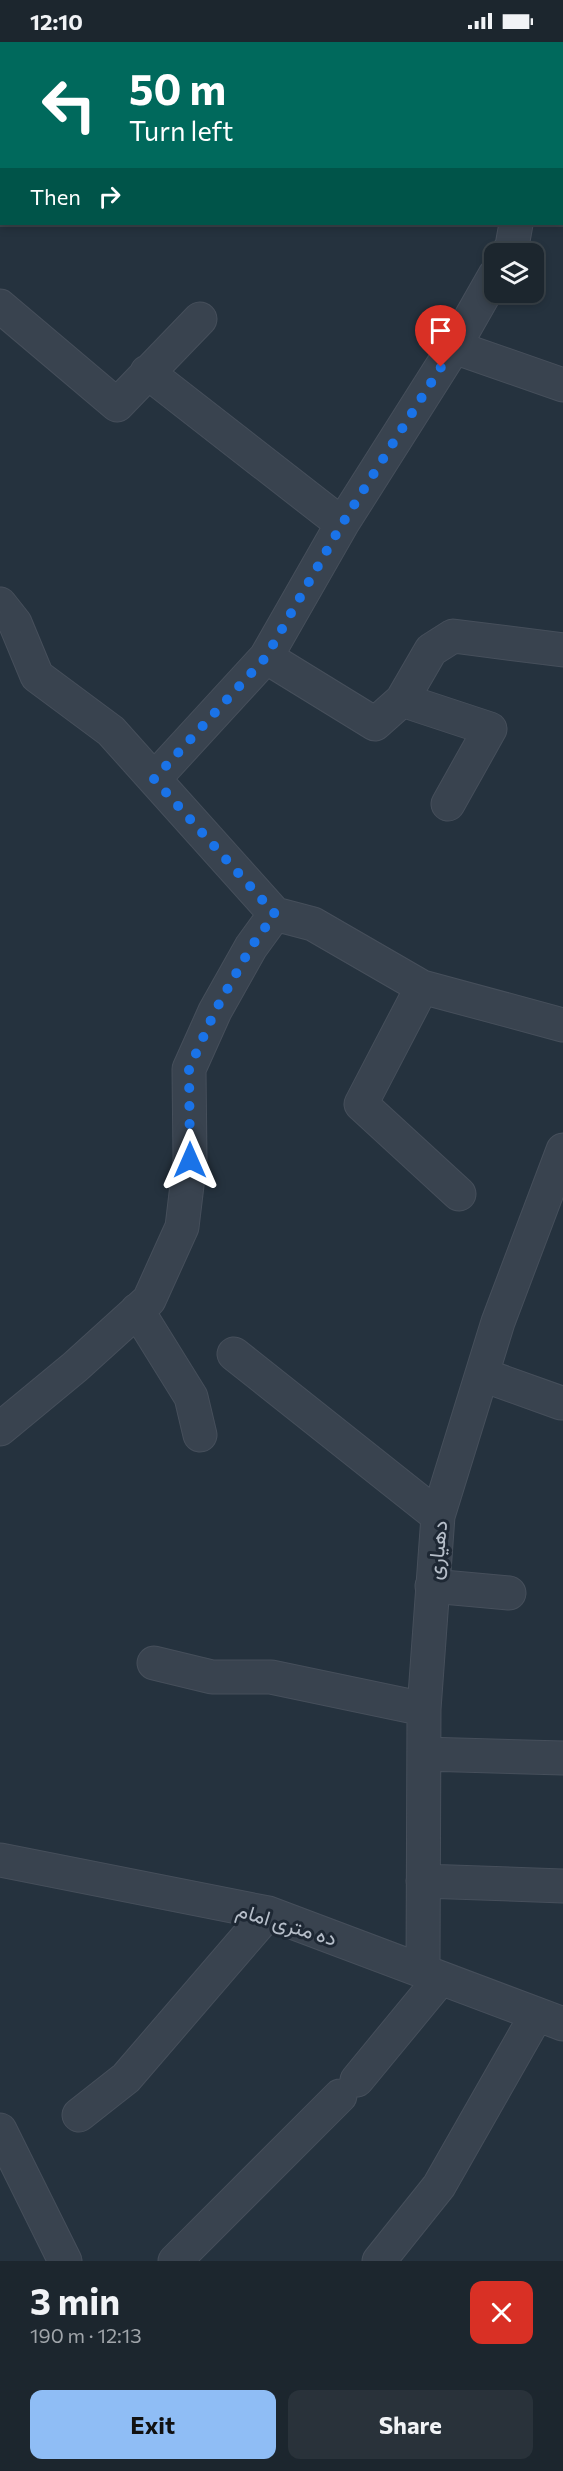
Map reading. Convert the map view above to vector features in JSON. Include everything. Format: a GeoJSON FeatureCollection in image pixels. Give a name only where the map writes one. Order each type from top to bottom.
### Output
{"type":"FeatureCollection","features":[{"type":"Feature","properties":{"kind":"street"},"geometry":{"type":"LineString","coordinates":[[513,243],[516,225]]}},
{"type":"Feature","properties":{"kind":"street"},"geometry":{"type":"LineString","coordinates":[[154,779],[266,657],[342,524],[454,347],[484,294]]}},
{"type":"Feature","properties":{"kind":"street"},"geometry":{"type":"LineString","coordinates":[[0,306],[117,405],[200,319]]}},
{"type":"Feature","properties":{"kind":"street"},"geometry":{"type":"LineString","coordinates":[[454,347],[563,385]]}},
{"type":"Feature","properties":{"kind":"street"},"geometry":{"type":"LineString","coordinates":[[147,372],[342,524]]}},
{"type":"Feature","properties":{"kind":"street"},"geometry":{"type":"LineString","coordinates":[[0,604],[15,623],[37,676],[111,731],[275,914],[313,924],[422,987],[563,1024]]}},
{"type":"Feature","properties":{"kind":"street"},"geometry":{"type":"LineString","coordinates":[[266,657],[375,724],[402,700],[431,650],[453,636],[563,650]]}},
{"type":"Feature","properties":{"kind":"street"},"geometry":{"type":"LineString","coordinates":[[402,700],[490,729],[448,804]]}},
{"type":"Feature","properties":{"kind":"street"},"geometry":{"type":"LineString","coordinates":[[0,1429],[75,1367],[149,1300],[182,1227],[190,1160],[189,1069],[215,1011],[251,947],[275,914]]}},
{"type":"Feature","properties":{"kind":"street"},"geometry":{"type":"LineString","coordinates":[[422,987],[361,1104],[459,1194]]}},
{"type":"Feature","properties":{"kind":"street","name":"دهیاری"},"geometry":{"type":"LineString","coordinates":[[432,1974],[423,1881],[424,1709],[438,1516],[498,1322],[563,1150]]}},
{"type":"Feature","properties":{"kind":"street"},"geometry":{"type":"LineString","coordinates":[[137,1310],[191,1397],[200,1436]]}},
{"type":"Feature","properties":{"kind":"street"},"geometry":{"type":"LineString","coordinates":[[234,1354],[438,1516]]}},
{"type":"Feature","properties":{"kind":"street"},"geometry":{"type":"LineString","coordinates":[[483,1375],[561,1403]]}},
{"type":"Feature","properties":{"kind":"street"},"geometry":{"type":"LineString","coordinates":[[432,1586],[509,1593]]}},
{"type":"Feature","properties":{"kind":"street"},"geometry":{"type":"LineString","coordinates":[[154,1663],[212,1677],[271,1677],[424,1709]]}},
{"type":"Feature","properties":{"kind":"street"},"geometry":{"type":"LineString","coordinates":[[424,1754],[563,1758]]}},
{"type":"Feature","properties":{"kind":"street","name":"ده متری امام"},"geometry":{"type":"LineString","coordinates":[[0,1860],[268,1913],[550,2019]]}},
{"type":"Feature","properties":{"kind":"street"},"geometry":{"type":"LineString","coordinates":[[423,1881],[563,1886]]}},
{"type":"Feature","properties":{"kind":"street"},"geometry":{"type":"LineString","coordinates":[[79,2115],[126,2078],[268,1913]]}},
{"type":"Feature","properties":{"kind":"street"},"geometry":{"type":"LineString","coordinates":[[175,2261],[348,2088],[432,1974]]}},
{"type":"Feature","properties":{"kind":"street"},"geometry":{"type":"LineString","coordinates":[[379,2261],[439,2186],[550,2019]]}},
{"type":"Feature","properties":{"kind":"street"},"geometry":{"type":"LineString","coordinates":[[0,2130],[65,2261]]}},
{"type":"Feature","properties":{"kind":"route"},"geometry":{"type":"LineString","coordinates":[[190,1160],[189,1069],[215,1011],[251,947],[275,914],[154,779],[266,657],[342,524],[441,367]]}}]}
